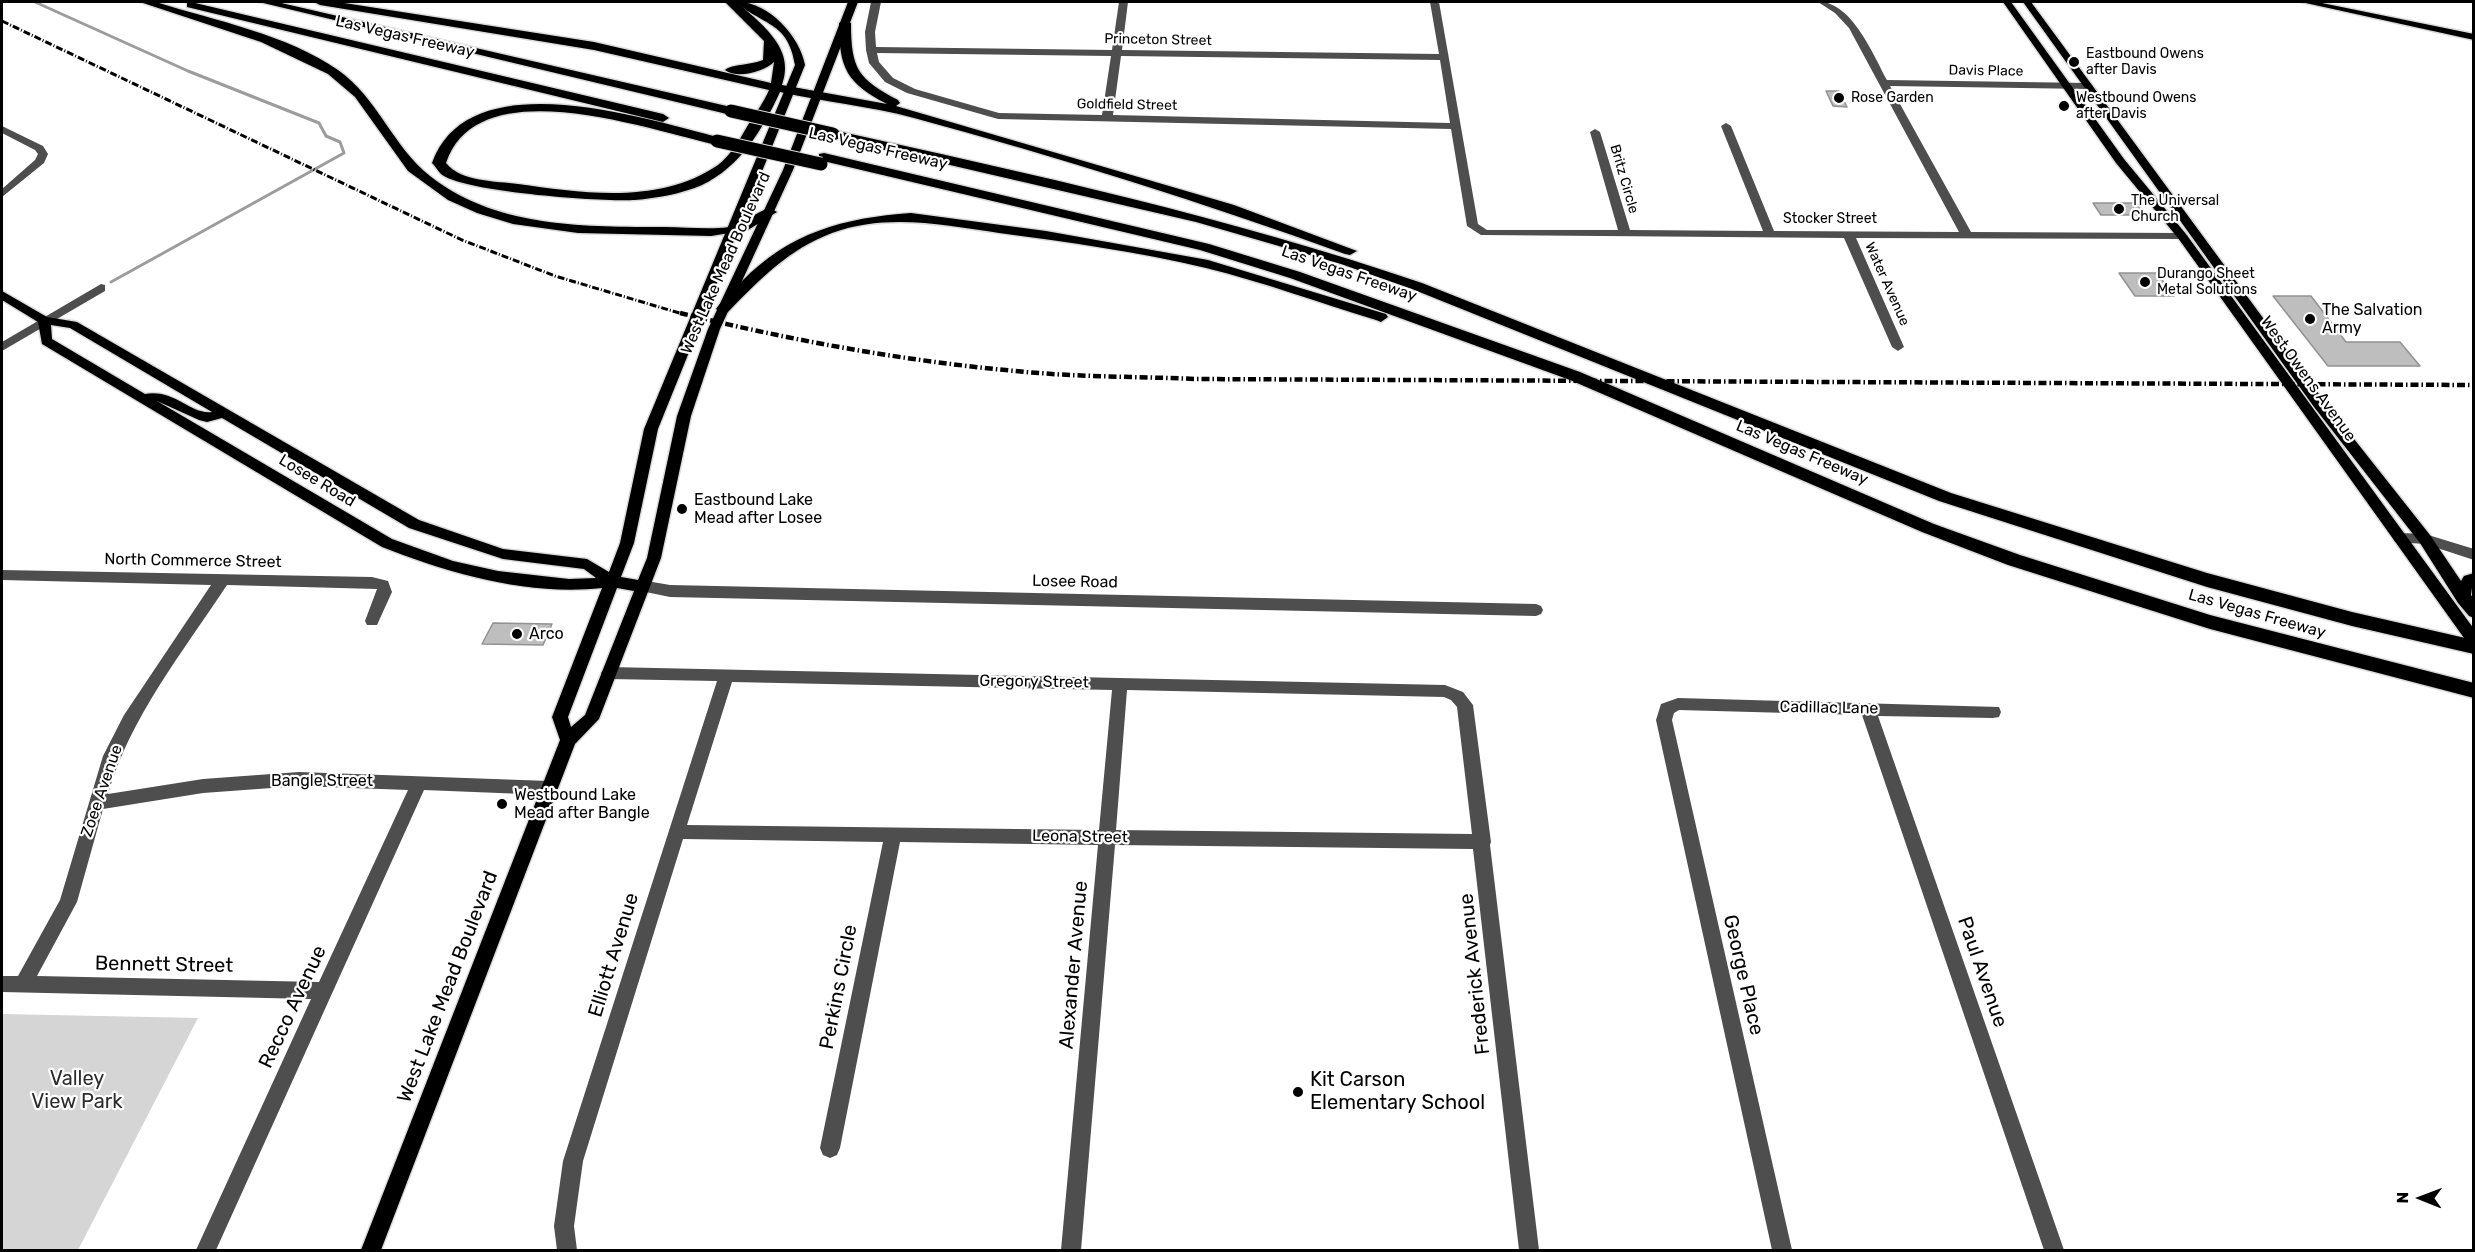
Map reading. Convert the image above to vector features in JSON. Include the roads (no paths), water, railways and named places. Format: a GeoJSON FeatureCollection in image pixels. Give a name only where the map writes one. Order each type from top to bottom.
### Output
{"type":"FeatureCollection","features":[{"type":"Feature","properties":{"kind":"highway"},"geometry":{"type":"LineString","coordinates":[[146,2],[296,52],[332,71],[350,84],[403,160],[427,181],[466,203],[504,216],[570,228],[732,230],[752,223],[770,212]]}},
{"type":"Feature","properties":{"kind":"highway","name":"Las Vegas Freeway"},"geometry":{"type":"LineString","coordinates":[[178,2],[823,161],[843,162],[1204,246],[1296,275],[1513,352],[1928,528],[2014,560],[2233,628],[2474,691]]}},
{"type":"Feature","properties":{"kind":"highway","name":"Las Vegas Freeway"},"geometry":{"type":"LineString","coordinates":[[265,2],[1119,199],[1345,261],[1417,286],[1956,501],[2207,580],[2352,619],[2474,647]]}},
{"type":"Feature","properties":{"kind":"highway"},"geometry":{"type":"LineString","coordinates":[[320,2],[594,46],[701,68],[818,97],[855,101],[917,115],[1228,208],[1382,262],[1417,286]]}},
{"type":"Feature","properties":{"kind":"highway"},"geometry":{"type":"LineString","coordinates":[[719,136],[543,107],[523,108],[506,110],[470,123],[442,147],[439,163],[446,172],[469,181],[624,198],[674,191],[702,180],[724,166],[753,127],[780,75],[779,58],[774,41],[731,2]]}},
{"type":"Feature","properties":{"kind":"highway"},"geometry":{"type":"LineString","coordinates":[[845,23],[844,54],[852,74],[876,94],[917,115]]}},
{"type":"Feature","properties":{"kind":"highway"},"geometry":{"type":"LineString","coordinates":[[701,68],[744,70],[763,65],[770,59],[771,54],[769,41],[764,32]]}},
{"type":"Feature","properties":{"kind":"highway"},"geometry":{"type":"LineString","coordinates":[[723,309],[765,266],[794,247],[828,230],[872,220],[911,217],[1046,235],[1209,264],[1354,309],[1513,352]]}},
{"type":"Feature","properties":{"kind":"main road","name":"West Lake Mead Boulevard"},"geometry":{"type":"LineString","coordinates":[[568,740],[560,717],[627,543],[651,429],[800,65],[794,42],[788,33],[765,14],[741,2]]}},
{"type":"Feature","properties":{"kind":"main road","name":"West Lake Mead Boulevard"},"geometry":{"type":"LineString","coordinates":[[371,1251],[568,740],[591,719],[609,673],[657,548],[684,416],[723,309],[770,212],[818,97],[853,2]]}},
{"type":"Feature","properties":{"kind":"main road","name":"West Owens Avenue"},"geometry":{"type":"LineString","coordinates":[[2007,2],[2035,43],[2069,86],[2120,161],[2182,236],[2474,641]]}},
{"type":"Feature","properties":{"kind":"main road","name":"West Owens Avenue"},"geometry":{"type":"LineString","coordinates":[[2027,2],[2319,404],[2425,539],[2463,599],[2474,612]]}},
{"type":"Feature","properties":{"kind":"main road"},"geometry":{"type":"LineString","coordinates":[[2306,2],[2474,37]]}},
{"type":"Feature","properties":{"kind":"main road"},"geometry":{"type":"LineString","coordinates":[[2120,161],[2141,161]]}},
{"type":"Feature","properties":{"kind":"main road","name":"Losee Road"},"geometry":{"type":"LineString","coordinates":[[2,295],[44,320],[73,325],[414,524],[503,554],[587,564],[613,582]]}},
{"type":"Feature","properties":{"kind":"main road","name":"Losee Road"},"geometry":{"type":"LineString","coordinates":[[44,320],[46,341],[387,543],[415,555],[486,576],[583,586],[613,582],[641,586]]}},
{"type":"Feature","properties":{"kind":"main road"},"geometry":{"type":"LineString","coordinates":[[143,398],[161,396],[201,417],[217,416],[223,412]]}},
{"type":"Feature","properties":{"kind":"main road"},"geometry":{"type":"LineString","coordinates":[[2463,599],[2464,588],[2469,580],[2474,578]]}},
{"type":"Feature","properties":{"kind":"street"},"geometry":{"type":"LineString","coordinates":[[871,50],[870,32],[876,2]]}},
{"type":"Feature","properties":{"kind":"street"},"geometry":{"type":"LineString","coordinates":[[1107,119],[1124,2]]}},
{"type":"Feature","properties":{"kind":"street"},"geometry":{"type":"LineString","coordinates":[[1435,2],[1456,126]]}},
{"type":"Feature","properties":{"kind":"street"},"geometry":{"type":"LineString","coordinates":[[1822,2],[1838,11],[1853,27],[1967,235]]}},
{"type":"Feature","properties":{"kind":"street","name":"Princeton Street"},"geometry":{"type":"LineString","coordinates":[[871,50],[1444,57]]}},
{"type":"Feature","properties":{"kind":"street","name":"Goldfield Street"},"geometry":{"type":"LineString","coordinates":[[871,50],[874,63],[890,80],[911,92],[978,112],[1014,118],[1456,126]]}},
{"type":"Feature","properties":{"kind":"street","name":"Davis Place"},"geometry":{"type":"LineString","coordinates":[[1884,83],[2088,86]]}},
{"type":"Feature","properties":{"kind":"street","name":"Stocker Street"},"geometry":{"type":"LineString","coordinates":[[1456,126],[1473,226],[1485,233],[2182,236]]}},
{"type":"Feature","properties":{"kind":"street"},"geometry":{"type":"LineString","coordinates":[[1726,126],[1770,234]]}},
{"type":"Feature","properties":{"kind":"street"},"geometry":{"type":"LineString","coordinates":[[2,129],[39,148],[43,154],[40,161],[2,194]]}},
{"type":"Feature","properties":{"kind":"street","name":"Britz Circle"},"geometry":{"type":"LineString","coordinates":[[1595,132],[1625,234]]}},
{"type":"Feature","properties":{"kind":"street","name":"Water Avenue"},"geometry":{"type":"LineString","coordinates":[[1848,234],[1898,347]]}},
{"type":"Feature","properties":{"kind":"street"},"geometry":{"type":"LineString","coordinates":[[2,347],[101,288]]}},
{"type":"Feature","properties":{"kind":"street"},"geometry":{"type":"LineString","coordinates":[[2400,538],[2425,539],[2474,555]]}},
{"type":"Feature","properties":{"kind":"street","name":"North Commerce Street"},"geometry":{"type":"LineString","coordinates":[[2,574],[383,585],[385,592],[372,621]]}},
{"type":"Feature","properties":{"kind":"street","name":"Zoee Avenue"},"geometry":{"type":"LineString","coordinates":[[23,984],[68,902],[109,761],[130,720],[223,579]]}},
{"type":"Feature","properties":{"kind":"street","name":"Losee Road"},"geometry":{"type":"LineString","coordinates":[[641,586],[670,591],[1536,610]]}},
{"type":"Feature","properties":{"kind":"street","name":"Gregory Street"},"geometry":{"type":"LineString","coordinates":[[609,673],[1445,691],[1457,696]]}},
{"type":"Feature","properties":{"kind":"street","name":"Elliott Avenue"},"geometry":{"type":"LineString","coordinates":[[567,1251],[564,1226],[573,1161],[726,676]]}},
{"type":"Feature","properties":{"kind":"street","name":"Alexander Avenue"},"geometry":{"type":"LineString","coordinates":[[1071,1251],[1120,684]]}},
{"type":"Feature","properties":{"kind":"street","name":"Frederick Avenue"},"geometry":{"type":"LineString","coordinates":[[1457,696],[1465,705],[1483,842],[1529,1251]]}},
{"type":"Feature","properties":{"kind":"street","name":"Cadillac Lane"},"geometry":{"type":"LineString","coordinates":[[1667,709],[1678,704],[1993,712]]}},
{"type":"Feature","properties":{"kind":"street","name":"George Place"},"geometry":{"type":"LineString","coordinates":[[1667,709],[1664,720],[1782,1251]]}},
{"type":"Feature","properties":{"kind":"street","name":"Paul Avenue"},"geometry":{"type":"LineString","coordinates":[[1868,709],[2054,1251]]}},
{"type":"Feature","properties":{"kind":"street","name":"Bangle Street"},"geometry":{"type":"LineString","coordinates":[[96,803],[203,786],[300,779],[549,788]]}},
{"type":"Feature","properties":{"kind":"street","name":"Recco Avenue"},"geometry":{"type":"LineString","coordinates":[[206,1251],[420,782]]}},
{"type":"Feature","properties":{"kind":"street","name":"Leona Street"},"geometry":{"type":"LineString","coordinates":[[676,832],[1483,842]]}},
{"type":"Feature","properties":{"kind":"street","name":"Perkins Circle"},"geometry":{"type":"LineString","coordinates":[[830,1148],[892,835]]}},
{"type":"Feature","properties":{"kind":"street","name":"Bennett Street"},"geometry":{"type":"LineString","coordinates":[[2,984],[325,991]]}},
{"type":"Feature","properties":{"kind":"waterway"},"geometry":{"type":"LineString","coordinates":[[35,2],[188,71],[319,123],[326,136],[340,142],[344,153],[111,282]]}},
{"type":"Feature","properties":{"kind":"railway"},"geometry":{"type":"LineString","coordinates":[[2,21],[462,240],[555,276],[686,315]]}},
{"type":"Feature","properties":{"kind":"railway"},"geometry":{"type":"LineString","coordinates":[[680,313],[772,334],[911,359],[1005,370],[1088,376],[1197,379],[2474,385]]}},
{"type":"Feature","properties":{"kind":"place","name":"Eastbound Owens after Davis"},"geometry":{"type":"Point","coordinates":[2074,62]}},
{"type":"Feature","properties":{"kind":"place","name":"Rose Garden"},"geometry":{"type":"Point","coordinates":[1839,98]}},
{"type":"Feature","properties":{"kind":"place","name":"Westbound Owens after Davis"},"geometry":{"type":"Point","coordinates":[2064,106]}},
{"type":"Feature","properties":{"kind":"place","name":"The Universal Church"},"geometry":{"type":"Point","coordinates":[2119,209]}},
{"type":"Feature","properties":{"kind":"place","name":"Durango Sheet Metal Solutions"},"geometry":{"type":"Point","coordinates":[2145,282]}},
{"type":"Feature","properties":{"kind":"place","name":"The Salvation Army"},"geometry":{"type":"Point","coordinates":[2310,319]}},
{"type":"Feature","properties":{"kind":"place","name":"Eastbound Lake Mead after Losee"},"geometry":{"type":"Point","coordinates":[682,509]}},
{"type":"Feature","properties":{"kind":"place","name":"Arco"},"geometry":{"type":"Point","coordinates":[517,634]}},
{"type":"Feature","properties":{"kind":"place","name":"Westbound Lake Mead after Bangle"},"geometry":{"type":"Point","coordinates":[502,804]}},
{"type":"Feature","properties":{"kind":"place","name":"Kit Carson Elementary School"},"geometry":{"type":"Point","coordinates":[1298,1092]}},
{"type":"Feature","properties":{"kind":"park label","name":"Valley View Park"},"geometry":{"type":"Point","coordinates":[77,1090]}}]}
